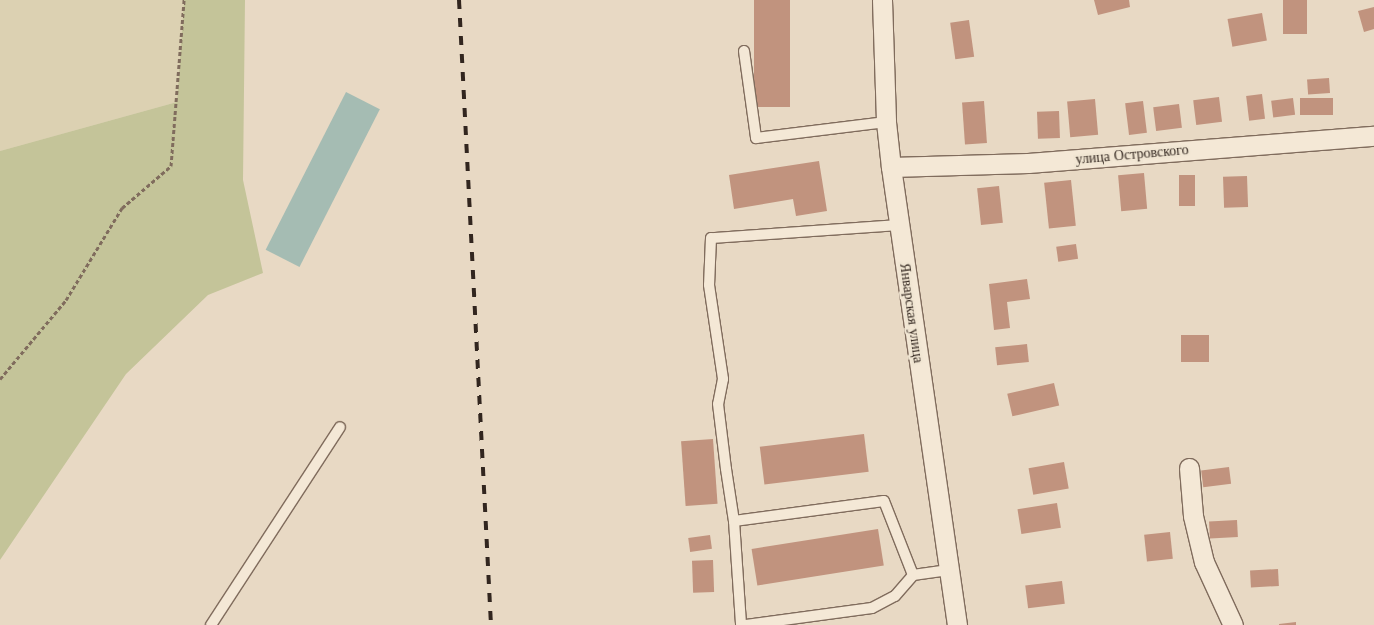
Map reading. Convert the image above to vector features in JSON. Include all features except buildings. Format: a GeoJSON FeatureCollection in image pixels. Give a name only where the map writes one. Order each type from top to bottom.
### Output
{"type":"FeatureCollection","features":[{"type":"Feature","properties":{"kind":"street","name":"Январская улица"},"geometry":{"type":"LineString","coordinates":[[882,0],[886,122],[891,166],[957,625]]}},
{"type":"Feature","properties":{"kind":"street","name":"улица Островского"},"geometry":{"type":"LineString","coordinates":[[891,166],[1028,163],[1374,136]]}},
{"type":"Feature","properties":{"kind":"street"},"geometry":{"type":"LineString","coordinates":[[1188,468],[1193,516],[1204,562],[1232,625]]}},
{"type":"Feature","properties":{"kind":"lane"},"geometry":{"type":"LineString","coordinates":[[744,51],[756,138],[886,122]]}},
{"type":"Feature","properties":{"kind":"lane"},"geometry":{"type":"LineString","coordinates":[[741,625],[734,521],[718,404],[723,379],[709,285],[711,238],[899,224]]}},
{"type":"Feature","properties":{"kind":"lane"},"geometry":{"type":"LineString","coordinates":[[210,625],[340,428]]}},
{"type":"Feature","properties":{"kind":"lane"},"geometry":{"type":"LineString","coordinates":[[734,521],[884,501],[913,575]]}},
{"type":"Feature","properties":{"kind":"lane"},"geometry":{"type":"LineString","coordinates":[[746,625],[872,608],[895,596],[913,575],[949,570]]}},
{"type":"Feature","properties":{"kind":"path"},"geometry":{"type":"LineString","coordinates":[[0,379],[66,300],[122,208],[171,166],[184,0]]}},
{"type":"Feature","properties":{"kind":"shaded area"},"geometry":{"type":"Polygon","coordinates":[[[0,0],[184,0],[177,102],[0,151],[0,0]]]}},
{"type":"Feature","properties":{"kind":"shaded area"},"geometry":{"type":"Polygon","coordinates":[[[346,92],[380,109],[300,267],[266,250],[346,92]]]}},
{"type":"Feature","properties":{"kind":"green space"},"geometry":{"type":"Polygon","coordinates":[[[184,0],[245,0],[243,180],[263,273],[208,295],[126,374],[0,560],[0,151],[177,102],[184,0]]]}},
{"type":"Feature","properties":{"kind":"railway"},"geometry":{"type":"LineString","coordinates":[[459,0],[491,625]]}}]}
